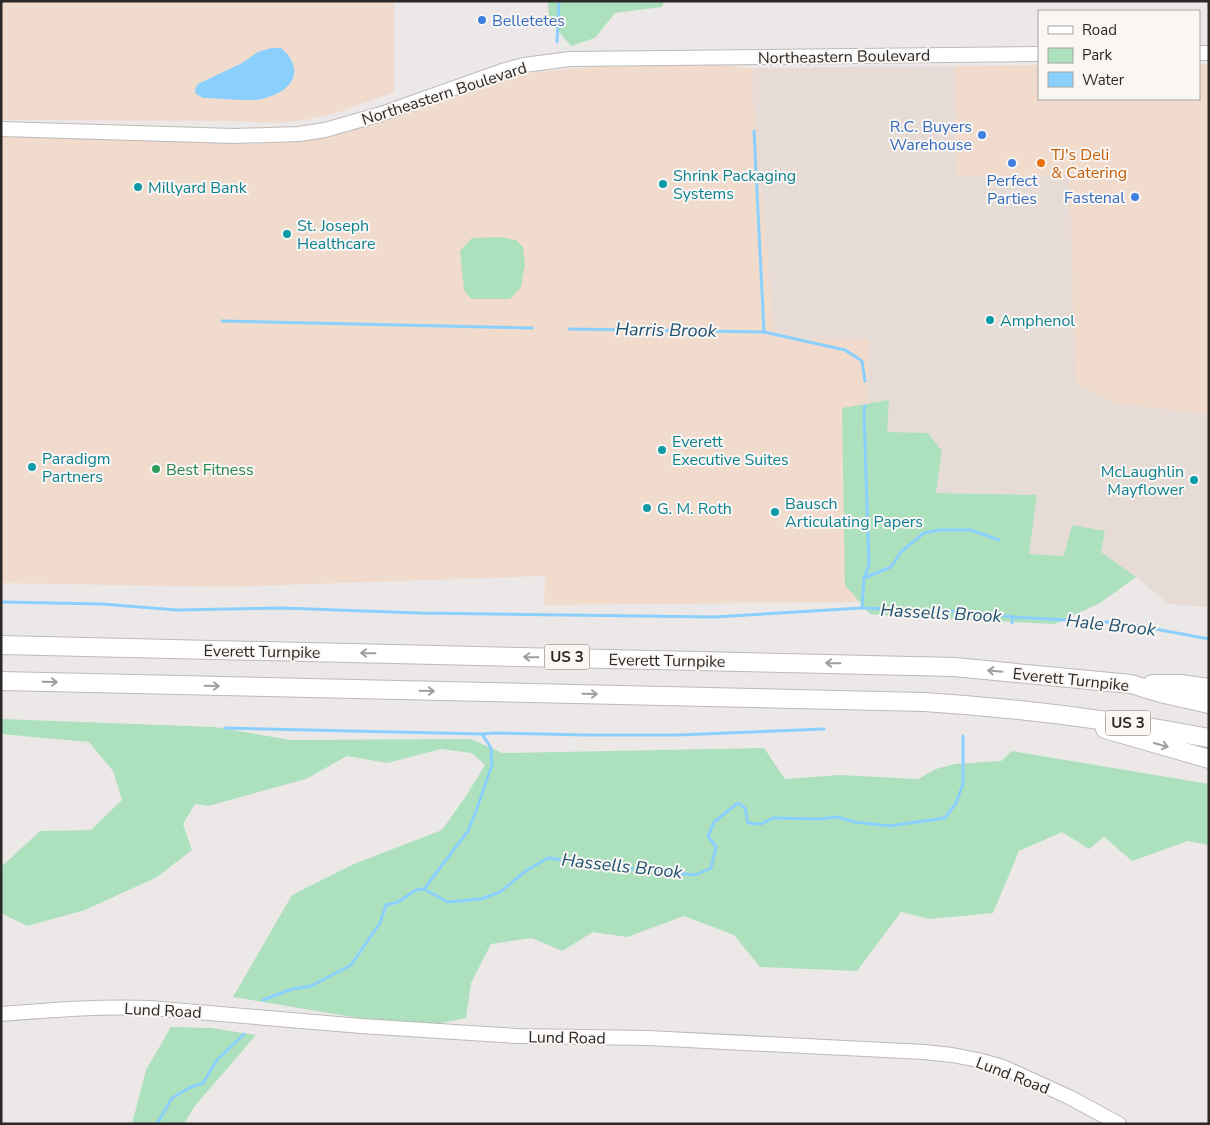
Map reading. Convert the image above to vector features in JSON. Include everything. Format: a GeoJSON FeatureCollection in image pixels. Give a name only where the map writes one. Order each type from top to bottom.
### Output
{"type":"FeatureCollection","features":[{"type":"Feature","properties":{"kind":"highway","name":"Everett Turnpike"},"geometry":{"type":"LineString","coordinates":[[1,645],[954,667],[1131,684],[1160,694],[1209,704]]}},
{"type":"Feature","properties":{"kind":"highway","name":"US 3"},"geometry":{"type":"LineString","coordinates":[[1,682],[883,700],[1047,712],[1209,738]]}},
{"type":"Feature","properties":{"kind":"highway"},"geometry":{"type":"LineString","coordinates":[[1131,684],[1180,684],[1209,688]]}},
{"type":"Feature","properties":{"kind":"highway"},"geometry":{"type":"LineString","coordinates":[[1047,712],[1209,759]]}},
{"type":"Feature","properties":{"kind":"street","name":"Northeastern Boulevard"},"geometry":{"type":"LineString","coordinates":[[1,129],[234,136],[299,134],[325,130],[381,114],[502,71],[532,64],[570,59],[1038,54]]}},
{"type":"Feature","properties":{"kind":"street","name":"Lund Road"},"geometry":{"type":"LineString","coordinates":[[1,1014],[57,1009],[150,1008],[361,1026],[517,1036],[648,1038],[924,1052],[978,1060],[1003,1068],[1069,1097],[1119,1124]]}},
{"type":"Feature","properties":{"kind":"shaded area"},"geometry":{"type":"Polygon","coordinates":[[[1,1],[394,1],[394,92],[336,113],[305,120],[276,123],[234,121],[1,120],[1,1]]]}},
{"type":"Feature","properties":{"kind":"shaded area"},"geometry":{"type":"Polygon","coordinates":[[[1200,64],[1209,64],[1209,414],[1116,404],[1075,383],[1069,175],[956,177],[955,66],[1038,65],[1038,100],[1200,100],[1200,64]]]}},
{"type":"Feature","properties":{"kind":"shaded area"},"geometry":{"type":"Polygon","coordinates":[[[717,65],[753,68],[754,112],[869,339],[867,602],[544,605],[545,576],[228,587],[1,583],[1,135],[249,144],[297,142],[328,137],[474,88],[527,73],[590,67],[717,65]]]}},
{"type":"Feature","properties":{"kind":"shaded area","name":"Amphenol"},"geometry":{"type":"Polygon","coordinates":[[[955,66],[956,177],[1069,175],[1076,383],[1116,404],[1209,414],[1209,607],[1168,604],[1136,577],[1101,552],[1105,531],[1064,556],[1029,554],[1037,495],[936,493],[942,451],[868,432],[869,339],[775,338],[754,112],[753,68],[955,66]]]}},
{"type":"Feature","properties":{"kind":"green space"},"geometry":{"type":"Polygon","coordinates":[[[548,1],[664,1],[662,7],[615,13],[595,38],[571,46],[549,20],[548,1]]]}},
{"type":"Feature","properties":{"kind":"green space"},"geometry":{"type":"Polygon","coordinates":[[[500,237],[516,240],[523,247],[525,264],[521,287],[510,299],[471,299],[464,290],[460,251],[472,238],[500,237]]]}},
{"type":"Feature","properties":{"kind":"green space"},"geometry":{"type":"Polygon","coordinates":[[[889,400],[887,432],[928,433],[942,451],[936,493],[1037,495],[1029,554],[1064,556],[1072,525],[1105,531],[1101,552],[1136,577],[1100,603],[1055,624],[870,614],[845,585],[842,408],[889,400]]]}},
{"type":"Feature","properties":{"kind":"green space"},"geometry":{"type":"Polygon","coordinates":[[[1,719],[215,727],[291,740],[471,739],[502,753],[764,748],[785,779],[839,775],[918,779],[936,769],[955,764],[1001,761],[1012,751],[1209,784],[1209,845],[1188,841],[1132,861],[1104,837],[1089,849],[1062,832],[1019,851],[993,913],[930,919],[901,912],[857,971],[760,967],[734,935],[684,916],[627,937],[593,932],[562,951],[532,938],[491,944],[471,983],[466,1018],[432,1025],[376,1021],[233,997],[292,895],[354,864],[442,830],[485,765],[472,753],[441,749],[387,763],[347,756],[306,779],[208,806],[195,804],[183,824],[192,850],[157,877],[85,910],[27,926],[1,913],[1,867],[40,831],[91,830],[122,800],[113,771],[89,742],[1,734],[1,719]]]}},
{"type":"Feature","properties":{"kind":"green space"},"geometry":{"type":"Polygon","coordinates":[[[171,1027],[211,1028],[256,1035],[194,1107],[184,1124],[132,1124],[146,1070],[171,1027]]]}},
{"type":"Feature","properties":{"kind":"water"},"geometry":{"type":"Polygon","coordinates":[[[271,48],[281,48],[293,65],[292,80],[281,91],[262,99],[250,100],[203,98],[196,94],[195,89],[198,84],[242,63],[258,52],[271,48]]]}},
{"type":"Feature","properties":{"kind":"waterway","name":"Harris Brook"},"geometry":{"type":"LineString","coordinates":[[557,42],[559,1]]}},
{"type":"Feature","properties":{"kind":"waterway"},"geometry":{"type":"LineString","coordinates":[[754,131],[764,332]]}},
{"type":"Feature","properties":{"kind":"waterway"},"geometry":{"type":"LineString","coordinates":[[222,321],[532,328]]}},
{"type":"Feature","properties":{"kind":"waterway","name":"Harris Brook"},"geometry":{"type":"LineString","coordinates":[[569,329],[764,332],[845,350],[862,361],[865,381]]}},
{"type":"Feature","properties":{"kind":"waterway","name":"Hassells Brook"},"geometry":{"type":"LineString","coordinates":[[865,406],[869,565],[864,578],[862,608],[972,612],[1013,617],[1123,623],[1209,639]]}},
{"type":"Feature","properties":{"kind":"waterway"},"geometry":{"type":"LineString","coordinates":[[864,578],[891,567],[901,552],[924,533],[940,530],[971,530],[999,540]]}},
{"type":"Feature","properties":{"kind":"waterway"},"geometry":{"type":"LineString","coordinates":[[1,602],[102,604],[177,610],[282,608],[420,613],[714,617],[862,608]]}},
{"type":"Feature","properties":{"kind":"waterway","name":"Hale Brook"},"geometry":{"type":"LineString","coordinates":[[1012,623],[1013,617]]}},
{"type":"Feature","properties":{"kind":"waterway"},"geometry":{"type":"LineString","coordinates":[[225,728],[482,734],[491,748],[492,765],[476,811],[468,831],[424,889]]}},
{"type":"Feature","properties":{"kind":"waterway"},"geometry":{"type":"LineString","coordinates":[[482,734],[678,735],[824,729]]}},
{"type":"Feature","properties":{"kind":"waterway","name":"Hassells Brook"},"geometry":{"type":"LineString","coordinates":[[263,1000],[292,989],[311,986],[351,965],[380,923],[386,905],[398,902],[416,890],[424,889],[448,902],[481,899],[500,892],[527,870],[548,858],[695,875],[711,868],[716,847],[708,836],[714,822],[738,803],[745,808],[748,823],[761,824],[773,818],[819,819],[837,817],[855,822],[889,826],[945,818],[956,803],[963,784],[963,736]]}},
{"type":"Feature","properties":{"kind":"waterway","name":"Hassells Brook"},"geometry":{"type":"LineString","coordinates":[[157,1124],[172,1098],[189,1088],[203,1083],[217,1060],[244,1034]]}},
{"type":"Feature","properties":{"kind":"place","name":"Belletetes"},"geometry":{"type":"Point","coordinates":[482,20]}},
{"type":"Feature","properties":{"kind":"place","name":"R.C. Buyers Warehouse"},"geometry":{"type":"Point","coordinates":[982,135]}},
{"type":"Feature","properties":{"kind":"place","name":"Perfect Parties"},"geometry":{"type":"Point","coordinates":[1012,163]}},
{"type":"Feature","properties":{"kind":"place","name":"TJ's Deli & Catering"},"geometry":{"type":"Point","coordinates":[1041,163]}},
{"type":"Feature","properties":{"kind":"place","name":"Shrink Packaging Systems"},"geometry":{"type":"Point","coordinates":[663,184]}},
{"type":"Feature","properties":{"kind":"place","name":"Millyard Bank"},"geometry":{"type":"Point","coordinates":[138,187]}},
{"type":"Feature","properties":{"kind":"place","name":"Fastenal"},"geometry":{"type":"Point","coordinates":[1135,197]}},
{"type":"Feature","properties":{"kind":"place","name":"St. Joseph Healthcare"},"geometry":{"type":"Point","coordinates":[287,234]}},
{"type":"Feature","properties":{"kind":"place","name":"Amphenol"},"geometry":{"type":"Point","coordinates":[990,320]}},
{"type":"Feature","properties":{"kind":"place","name":"Everett Executive Suites"},"geometry":{"type":"Point","coordinates":[662,450]}},
{"type":"Feature","properties":{"kind":"place","name":"Paradigm Partners"},"geometry":{"type":"Point","coordinates":[32,467]}},
{"type":"Feature","properties":{"kind":"place","name":"Best Fitness"},"geometry":{"type":"Point","coordinates":[156,469]}},
{"type":"Feature","properties":{"kind":"place","name":"McLaughlin Mayflower"},"geometry":{"type":"Point","coordinates":[1194,480]}},
{"type":"Feature","properties":{"kind":"place","name":"G. M. Roth"},"geometry":{"type":"Point","coordinates":[647,508]}},
{"type":"Feature","properties":{"kind":"place","name":"Bausch Articulating Papers"},"geometry":{"type":"Point","coordinates":[775,512]}}]}
